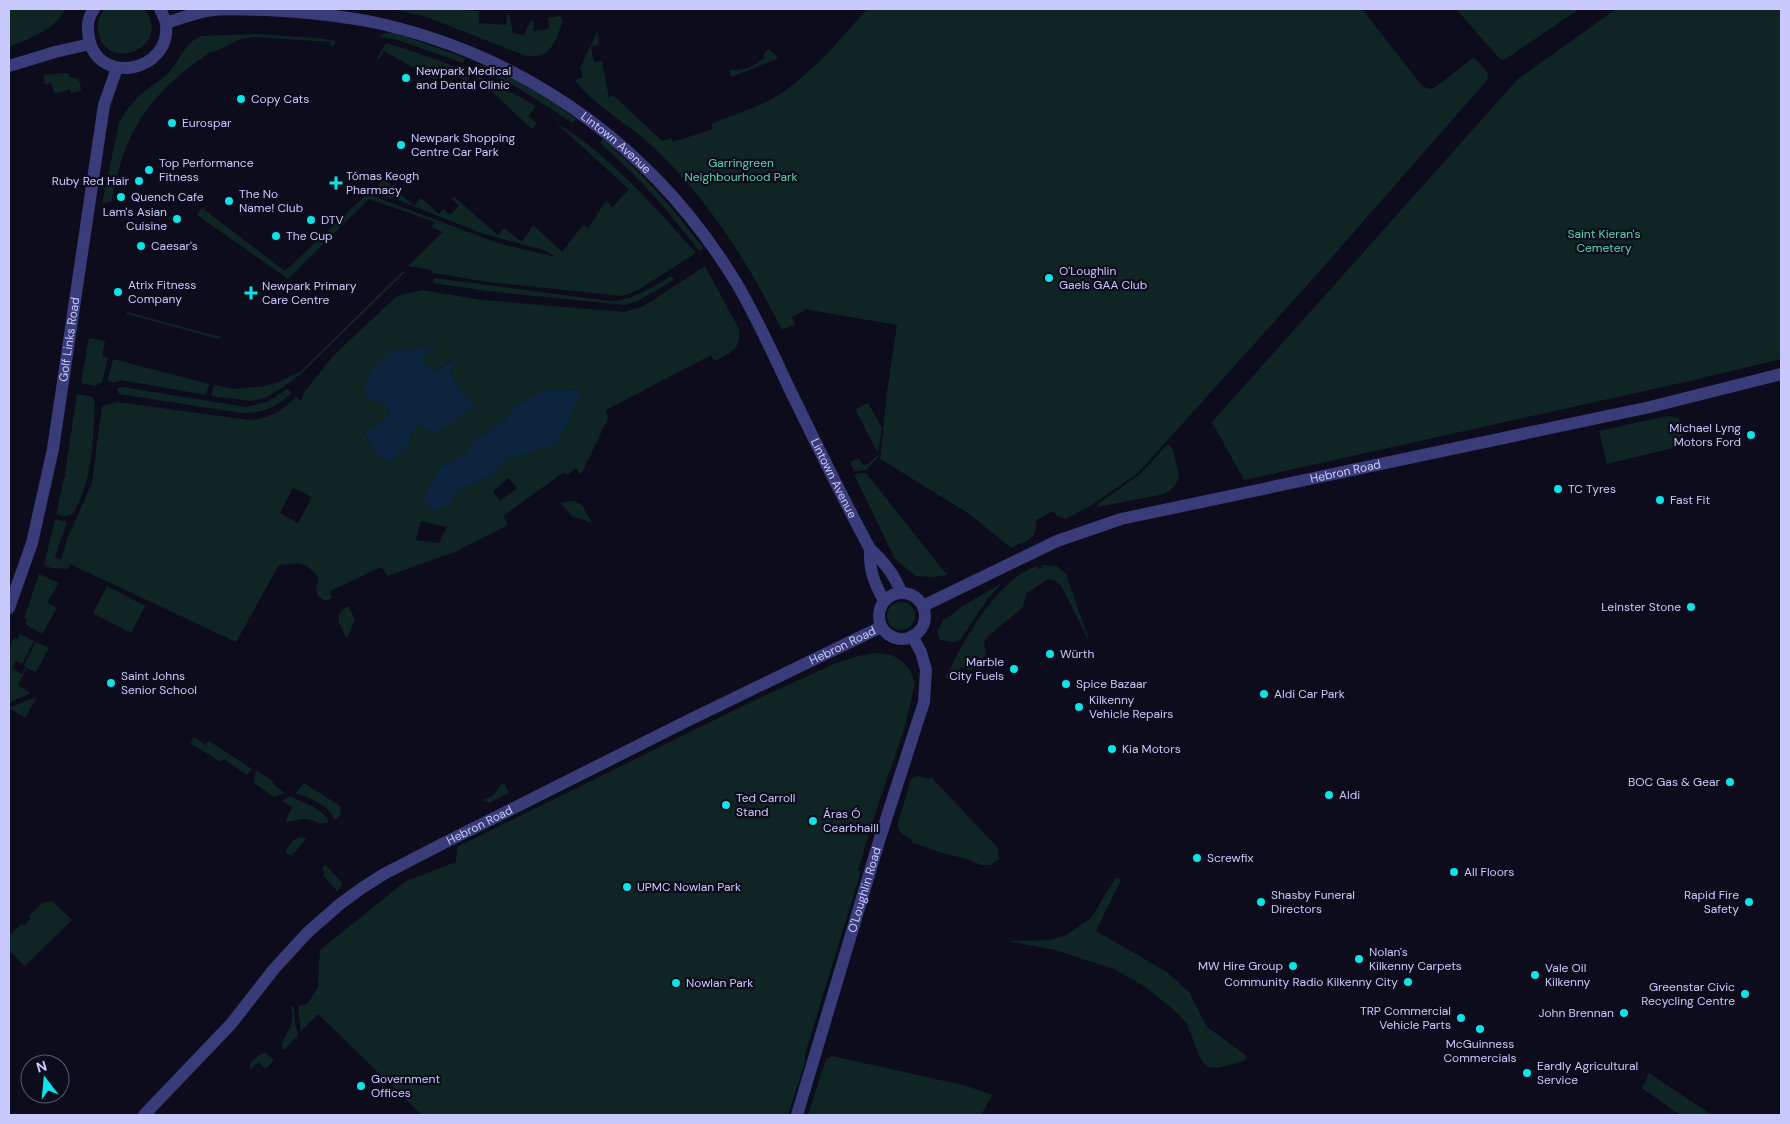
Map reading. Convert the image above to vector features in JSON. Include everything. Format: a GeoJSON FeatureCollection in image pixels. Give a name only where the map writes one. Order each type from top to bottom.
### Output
{"type":"FeatureCollection","features":[{"type":"Feature","properties":{"kind":"street"},"geometry":{"type":"LineString","coordinates":[[94,9],[90,14],[87,28],[90,44],[96,54],[105,62],[117,68],[131,68],[146,64],[156,55],[164,41],[166,23],[160,9]]}},
{"type":"Feature","properties":{"kind":"street","name":"Lintown Avenue"},"geometry":{"type":"LineString","coordinates":[[166,23],[212,10],[301,12],[356,18],[414,32],[475,53],[514,72],[589,118],[626,149],[664,186],[712,245],[746,301],[870,549],[883,560],[894,576],[901,592]]}},
{"type":"Feature","properties":{"kind":"street"},"geometry":{"type":"LineString","coordinates":[[9,66],[90,44]]}},
{"type":"Feature","properties":{"kind":"street","name":"Golf Links Road"},"geometry":{"type":"LineString","coordinates":[[9,608],[32,543],[52,449],[104,104],[117,68]]}},
{"type":"Feature","properties":{"kind":"street","name":"Hebron Road"},"geometry":{"type":"LineString","coordinates":[[923,606],[1057,540],[1121,519],[1650,406],[1781,374]]}},
{"type":"Feature","properties":{"kind":"street","name":"Lintown Avenue"},"geometry":{"type":"LineString","coordinates":[[870,549],[870,568],[875,584],[884,601]]}},
{"type":"Feature","properties":{"kind":"street"},"geometry":{"type":"LineString","coordinates":[[901,592],[916,598],[923,606],[925,616],[918,632],[903,639],[887,634],[881,627],[878,617],[884,601],[890,596],[901,592]]}},
{"type":"Feature","properties":{"kind":"street","name":"Hebron Road"},"geometry":{"type":"LineString","coordinates":[[144,1115],[231,1024],[274,969],[307,933],[340,904],[362,888],[384,874],[440,845],[680,724],[881,627]]}},
{"type":"Feature","properties":{"kind":"street","name":"O'Loughlin Road"},"geometry":{"type":"LineString","coordinates":[[797,1115],[880,838],[924,702],[926,670],[921,652],[912,636]]}},
{"type":"Feature","properties":{"kind":"green space"},"geometry":{"type":"Polygon","coordinates":[[[9,9],[65,9],[49,28],[9,47],[9,9]]]}},
{"type":"Feature","properties":{"kind":"green space"},"geometry":{"type":"Polygon","coordinates":[[[105,9],[144,9],[151,23],[151,35],[145,44],[135,51],[123,54],[112,51],[103,44],[98,24],[100,16],[105,9]]]}},
{"type":"Feature","properties":{"kind":"green space"},"geometry":{"type":"Polygon","coordinates":[[[392,9],[479,11],[479,23],[506,25],[507,13],[510,17],[513,33],[524,35],[530,22],[533,20],[534,31],[549,29],[548,18],[560,16],[563,22],[551,48],[547,52],[541,55],[526,56],[427,17],[392,9]]]}},
{"type":"Feature","properties":{"kind":"green space","name":"O'Loughlin Gaels GAA Club"},"geometry":{"type":"Polygon","coordinates":[[[867,9],[1362,9],[1422,86],[1430,89],[1437,86],[1474,57],[1487,72],[1488,79],[1311,281],[1138,473],[1093,504],[1066,519],[1057,516],[1053,511],[1036,520],[1033,536],[1011,548],[968,513],[880,459],[897,325],[804,309],[804,311],[792,317],[795,324],[782,330],[755,280],[725,231],[690,186],[650,144],[600,105],[575,80],[583,77],[580,68],[598,30],[599,44],[591,47],[594,62],[602,61],[609,98],[613,95],[662,141],[671,138],[673,142],[713,129],[711,124],[772,99],[823,58],[867,9]]]}},
{"type":"Feature","properties":{"kind":"green space"},"geometry":{"type":"Polygon","coordinates":[[[1456,9],[1579,9],[1504,60],[1500,59],[1456,9]]]}},
{"type":"Feature","properties":{"kind":"green space","name":"Saint Kieran's Cemetery"},"geometry":{"type":"Polygon","coordinates":[[[1616,9],[1781,9],[1781,359],[1244,480],[1212,422],[1518,79],[1616,9]]]}},
{"type":"Feature","properties":{"kind":"green space"},"geometry":{"type":"Polygon","coordinates":[[[393,32],[465,58],[463,63],[398,40],[379,37],[382,34],[393,32]]]}},
{"type":"Feature","properties":{"kind":"green space"},"geometry":{"type":"Polygon","coordinates":[[[255,34],[336,41],[333,47],[330,45],[331,42],[256,37],[241,39],[210,52],[171,83],[143,115],[124,153],[112,201],[102,204],[118,127],[133,102],[169,73],[187,46],[196,39],[202,36],[255,34]]]}},
{"type":"Feature","properties":{"kind":"green space"},"geometry":{"type":"Polygon","coordinates":[[[386,43],[473,74],[466,82],[443,65],[436,80],[384,51],[379,59],[377,58],[386,43]]]}},
{"type":"Feature","properties":{"kind":"green space"},"geometry":{"type":"Polygon","coordinates":[[[768,49],[779,58],[731,77],[729,70],[739,70],[753,66],[765,56],[763,55],[768,49]]]}},
{"type":"Feature","properties":{"kind":"green space"},"geometry":{"type":"Polygon","coordinates":[[[478,64],[529,88],[576,119],[573,123],[512,84],[476,69],[478,64]]]}},
{"type":"Feature","properties":{"kind":"green space"},"geometry":{"type":"Polygon","coordinates":[[[69,74],[69,77],[79,79],[81,91],[71,93],[70,89],[55,94],[51,83],[45,84],[43,75],[69,74]]]}},
{"type":"Feature","properties":{"kind":"green space"},"geometry":{"type":"Polygon","coordinates":[[[474,75],[536,106],[528,116],[537,123],[532,129],[474,75]]]}},
{"type":"Feature","properties":{"kind":"green space"},"geometry":{"type":"Polygon","coordinates":[[[555,122],[595,150],[613,166],[647,199],[696,253],[638,290],[623,296],[489,282],[432,273],[431,270],[408,266],[443,232],[431,227],[435,222],[369,199],[288,279],[197,215],[202,208],[285,271],[367,194],[498,243],[556,257],[544,250],[484,234],[395,199],[371,193],[384,179],[414,206],[421,198],[439,214],[443,209],[450,215],[459,206],[452,199],[454,197],[498,235],[504,228],[522,242],[533,225],[562,252],[583,225],[588,228],[606,201],[613,207],[629,189],[555,122]]]}},
{"type":"Feature","properties":{"kind":"green space"},"geometry":{"type":"Polygon","coordinates":[[[603,139],[656,190],[703,248],[699,251],[652,194],[600,143],[603,139]]]}},
{"type":"Feature","properties":{"kind":"green space"},"geometry":{"type":"Polygon","coordinates":[[[705,266],[739,329],[738,342],[734,350],[725,356],[714,361],[711,355],[606,410],[608,418],[580,474],[576,468],[567,475],[564,472],[503,516],[508,525],[457,551],[388,576],[381,567],[330,591],[332,598],[326,601],[318,596],[316,589],[319,578],[309,568],[297,563],[279,565],[236,642],[70,564],[68,569],[51,568],[44,565],[55,519],[67,522],[55,557],[61,560],[68,537],[92,483],[102,406],[117,402],[249,420],[269,416],[286,406],[296,397],[301,401],[305,391],[334,355],[397,296],[422,290],[482,300],[624,312],[644,306],[705,266]],[[438,344],[413,350],[393,350],[386,405],[390,415],[373,428],[364,432],[373,451],[390,463],[405,451],[413,430],[421,425],[475,406],[461,391],[450,371],[454,358],[436,371],[425,366],[421,357],[438,344]],[[578,390],[542,391],[514,406],[505,422],[493,426],[489,435],[478,437],[466,452],[441,467],[458,489],[473,485],[491,475],[508,458],[556,443],[578,390]],[[509,478],[493,491],[500,501],[517,488],[509,478]],[[293,488],[280,513],[298,523],[312,497],[293,488]],[[421,521],[416,540],[439,543],[447,527],[421,521]]]}},
{"type":"Feature","properties":{"kind":"green space"},"geometry":{"type":"Polygon","coordinates":[[[403,271],[405,272],[302,373],[282,388],[267,397],[252,401],[211,396],[214,385],[234,389],[265,386],[279,382],[301,371],[403,271]]]}},
{"type":"Feature","properties":{"kind":"green space"},"geometry":{"type":"Polygon","coordinates":[[[671,276],[674,280],[636,302],[624,305],[487,291],[433,283],[434,278],[610,301],[635,296],[671,276]]]}},
{"type":"Feature","properties":{"kind":"green space"},"geometry":{"type":"Polygon","coordinates":[[[127,312],[220,337],[219,339],[127,314],[127,312]]]}},
{"type":"Feature","properties":{"kind":"green space"},"geometry":{"type":"Polygon","coordinates":[[[89,338],[105,341],[102,356],[108,358],[102,382],[95,386],[81,383],[89,338]]]}},
{"type":"Feature","properties":{"kind":"green space"},"geometry":{"type":"Polygon","coordinates":[[[113,359],[209,384],[206,395],[121,380],[114,383],[108,381],[113,359]]]}},
{"type":"Feature","properties":{"kind":"green space"},"geometry":{"type":"Polygon","coordinates":[[[122,387],[246,407],[269,401],[287,389],[292,393],[269,409],[241,413],[119,394],[117,388],[122,387]]]}},
{"type":"Feature","properties":{"kind":"green space"},"geometry":{"type":"Polygon","coordinates":[[[77,394],[93,397],[95,403],[92,454],[84,490],[75,511],[68,516],[63,516],[56,514],[66,474],[77,394]]]}},
{"type":"Feature","properties":{"kind":"green space"},"geometry":{"type":"Polygon","coordinates":[[[868,403],[882,428],[878,453],[855,409],[868,403]]]}},
{"type":"Feature","properties":{"kind":"green space"},"geometry":{"type":"Polygon","coordinates":[[[1667,416],[1678,418],[1685,445],[1607,464],[1599,431],[1667,416]]]}},
{"type":"Feature","properties":{"kind":"green space"},"geometry":{"type":"Polygon","coordinates":[[[1168,444],[1173,450],[1179,478],[1174,487],[1164,494],[1097,507],[1098,504],[1140,474],[1168,444]]]}},
{"type":"Feature","properties":{"kind":"green space"},"geometry":{"type":"Polygon","coordinates":[[[878,455],[866,470],[854,471],[850,462],[859,458],[863,465],[868,464],[878,455]]]}},
{"type":"Feature","properties":{"kind":"green space"},"geometry":{"type":"Polygon","coordinates":[[[866,473],[947,575],[933,577],[916,576],[895,559],[854,474],[866,473]]]}},
{"type":"Feature","properties":{"kind":"green space"},"geometry":{"type":"Polygon","coordinates":[[[574,501],[582,505],[592,523],[572,516],[560,503],[574,501]]]}},
{"type":"Feature","properties":{"kind":"green space"},"geometry":{"type":"Polygon","coordinates":[[[1042,565],[1057,566],[1066,574],[1090,643],[1061,585],[1048,579],[1026,594],[1023,607],[988,636],[984,642],[986,655],[971,671],[961,667],[955,681],[945,678],[982,613],[994,598],[1007,584],[1037,566],[1038,569],[1042,568],[1042,565]]]}},
{"type":"Feature","properties":{"kind":"green space"},"geometry":{"type":"Polygon","coordinates":[[[39,574],[59,583],[47,602],[57,608],[42,634],[25,624],[27,620],[24,618],[39,574]]]}},
{"type":"Feature","properties":{"kind":"green space"},"geometry":{"type":"Polygon","coordinates":[[[1001,584],[986,601],[960,640],[953,642],[940,640],[937,632],[944,618],[946,619],[964,605],[1001,584]]]}},
{"type":"Feature","properties":{"kind":"green space"},"geometry":{"type":"Polygon","coordinates":[[[107,586],[145,606],[131,633],[93,613],[107,586]]]}},
{"type":"Feature","properties":{"kind":"green space"},"geometry":{"type":"Polygon","coordinates":[[[901,602],[911,606],[915,616],[911,626],[901,630],[891,626],[887,616],[891,606],[901,602]]]}},
{"type":"Feature","properties":{"kind":"green space"},"geometry":{"type":"Polygon","coordinates":[[[348,606],[355,619],[347,639],[340,625],[339,617],[343,609],[348,606]]]}},
{"type":"Feature","properties":{"kind":"green space"},"geometry":{"type":"Polygon","coordinates":[[[20,634],[34,641],[22,664],[16,661],[12,668],[22,674],[26,667],[24,665],[36,642],[49,648],[36,672],[27,668],[18,685],[31,693],[12,701],[9,705],[9,649],[14,638],[18,639],[20,634]]]}},
{"type":"Feature","properties":{"kind":"green space","name":"UPMC Nowlan Park"},"geometry":{"type":"Polygon","coordinates":[[[877,653],[892,655],[903,662],[910,670],[915,683],[905,726],[858,870],[861,871],[788,1115],[422,1115],[318,1014],[301,1031],[298,1006],[307,1004],[318,987],[320,950],[406,881],[456,862],[457,847],[755,700],[834,664],[858,656],[877,653]]]}},
{"type":"Feature","properties":{"kind":"green space"},"geometry":{"type":"Polygon","coordinates":[[[31,699],[36,699],[25,718],[9,708],[31,699]]]}},
{"type":"Feature","properties":{"kind":"green space"},"geometry":{"type":"Polygon","coordinates":[[[194,737],[205,745],[209,741],[252,769],[247,775],[224,759],[221,762],[190,743],[194,737]]]}},
{"type":"Feature","properties":{"kind":"green space"},"geometry":{"type":"Polygon","coordinates":[[[256,770],[274,782],[273,784],[285,793],[274,797],[254,783],[256,770]]]}},
{"type":"Feature","properties":{"kind":"green space"},"geometry":{"type":"Polygon","coordinates":[[[919,776],[929,779],[931,777],[998,848],[999,859],[990,865],[981,865],[911,842],[912,839],[902,833],[898,823],[911,780],[919,776]]]}},
{"type":"Feature","properties":{"kind":"green space"},"geometry":{"type":"Polygon","coordinates":[[[304,783],[340,806],[341,814],[339,817],[335,820],[332,814],[323,806],[296,793],[304,783]]]}},
{"type":"Feature","properties":{"kind":"green space"},"geometry":{"type":"Polygon","coordinates":[[[504,783],[509,793],[489,803],[483,800],[494,795],[501,784],[504,783]]]}},
{"type":"Feature","properties":{"kind":"green space"},"geometry":{"type":"Polygon","coordinates":[[[290,796],[317,809],[329,822],[320,824],[305,819],[285,822],[292,807],[282,801],[290,796]]]}},
{"type":"Feature","properties":{"kind":"green space"},"geometry":{"type":"Polygon","coordinates":[[[301,837],[306,839],[291,856],[285,852],[293,840],[301,837]]]}},
{"type":"Feature","properties":{"kind":"green space"},"geometry":{"type":"Polygon","coordinates":[[[325,864],[342,883],[337,891],[323,875],[325,873],[322,869],[325,864]]]}},
{"type":"Feature","properties":{"kind":"green space"},"geometry":{"type":"Polygon","coordinates":[[[1116,877],[1121,880],[1096,931],[1167,972],[1189,992],[1207,1027],[1247,1056],[1244,1061],[1217,1068],[1208,1067],[1202,1062],[1186,1022],[1172,1008],[1144,986],[1114,969],[1055,950],[1008,941],[1052,940],[1066,935],[1091,918],[1116,877]]]}},
{"type":"Feature","properties":{"kind":"green space"},"geometry":{"type":"Polygon","coordinates":[[[52,901],[72,920],[25,966],[9,950],[9,936],[21,924],[24,926],[31,918],[29,916],[42,903],[52,901]]]}},
{"type":"Feature","properties":{"kind":"green space"},"geometry":{"type":"Polygon","coordinates":[[[294,1006],[298,1035],[285,1049],[282,1049],[282,1044],[291,1026],[291,1007],[294,1006]]]}},
{"type":"Feature","properties":{"kind":"green space"},"geometry":{"type":"Polygon","coordinates":[[[265,1053],[274,1060],[266,1069],[258,1062],[250,1070],[250,1063],[260,1054],[265,1053]]]}},
{"type":"Feature","properties":{"kind":"green space"},"geometry":{"type":"Polygon","coordinates":[[[832,1056],[967,1086],[992,1095],[981,1115],[808,1115],[826,1059],[832,1056]]]}},
{"type":"Feature","properties":{"kind":"green space"},"geometry":{"type":"Polygon","coordinates":[[[1649,1073],[1712,1115],[1680,1115],[1642,1088],[1649,1073]]]}},
{"type":"Feature","properties":{"kind":"water"},"geometry":{"type":"Polygon","coordinates":[[[439,343],[422,357],[425,366],[436,371],[455,358],[450,371],[461,391],[475,406],[435,434],[421,425],[413,430],[405,451],[390,463],[373,451],[364,431],[373,428],[390,415],[386,405],[368,398],[364,383],[374,368],[393,350],[413,350],[439,343]]]}},
{"type":"Feature","properties":{"kind":"water"},"geometry":{"type":"Polygon","coordinates":[[[579,390],[578,401],[556,444],[508,458],[491,475],[473,485],[458,489],[448,505],[436,511],[429,507],[423,499],[441,467],[466,452],[478,436],[489,435],[493,426],[505,422],[514,406],[542,391],[579,390]]]}},
{"type":"Feature","properties":{"kind":"place","name":"Newpark Medical and Dental Clinic"},"geometry":{"type":"Point","coordinates":[406,78]}},
{"type":"Feature","properties":{"kind":"place","name":"Copy Cats"},"geometry":{"type":"Point","coordinates":[241,99]}},
{"type":"Feature","properties":{"kind":"place","name":"Eurospar"},"geometry":{"type":"Point","coordinates":[172,123]}},
{"type":"Feature","properties":{"kind":"place","name":"Newpark Shopping Centre Car Park"},"geometry":{"type":"Point","coordinates":[401,145]}},
{"type":"Feature","properties":{"kind":"place","name":"Top Performance Fitness"},"geometry":{"type":"Point","coordinates":[149,170]}},
{"type":"Feature","properties":{"kind":"place","name":"Ruby Red Hair"},"geometry":{"type":"Point","coordinates":[139,181]}},
{"type":"Feature","properties":{"kind":"place","name":"Tómas Keogh Pharmacy"},"geometry":{"type":"Point","coordinates":[336,183]}},
{"type":"Feature","properties":{"kind":"place","name":"Quench Cafe"},"geometry":{"type":"Point","coordinates":[121,197]}},
{"type":"Feature","properties":{"kind":"place","name":"The No Name! Club"},"geometry":{"type":"Point","coordinates":[229,201]}},
{"type":"Feature","properties":{"kind":"place","name":"Lam's Asian Cuisine"},"geometry":{"type":"Point","coordinates":[177,219]}},
{"type":"Feature","properties":{"kind":"place","name":"DTV"},"geometry":{"type":"Point","coordinates":[311,220]}},
{"type":"Feature","properties":{"kind":"place","name":"The Cup"},"geometry":{"type":"Point","coordinates":[276,236]}},
{"type":"Feature","properties":{"kind":"place","name":"Caesar's"},"geometry":{"type":"Point","coordinates":[141,246]}},
{"type":"Feature","properties":{"kind":"place","name":"O'Loughlin Gaels GAA Club"},"geometry":{"type":"Point","coordinates":[1049,278]}},
{"type":"Feature","properties":{"kind":"place","name":"Atrix Fitness Company"},"geometry":{"type":"Point","coordinates":[118,292]}},
{"type":"Feature","properties":{"kind":"place","name":"Newpark Primary Care Centre"},"geometry":{"type":"Point","coordinates":[251,293]}},
{"type":"Feature","properties":{"kind":"place","name":"Michael Lyng Motors Ford"},"geometry":{"type":"Point","coordinates":[1751,435]}},
{"type":"Feature","properties":{"kind":"place","name":"TC Tyres"},"geometry":{"type":"Point","coordinates":[1558,489]}},
{"type":"Feature","properties":{"kind":"place","name":"Fast Fit"},"geometry":{"type":"Point","coordinates":[1660,500]}},
{"type":"Feature","properties":{"kind":"place","name":"Leinster Stone"},"geometry":{"type":"Point","coordinates":[1691,607]}},
{"type":"Feature","properties":{"kind":"place","name":"Würth"},"geometry":{"type":"Point","coordinates":[1050,654]}},
{"type":"Feature","properties":{"kind":"place","name":"Marble City Fuels"},"geometry":{"type":"Point","coordinates":[1014,669]}},
{"type":"Feature","properties":{"kind":"place","name":"Saint Johns Senior School"},"geometry":{"type":"Point","coordinates":[111,683]}},
{"type":"Feature","properties":{"kind":"place","name":"Spice Bazaar"},"geometry":{"type":"Point","coordinates":[1066,684]}},
{"type":"Feature","properties":{"kind":"place","name":"Aldi Car Park"},"geometry":{"type":"Point","coordinates":[1264,694]}},
{"type":"Feature","properties":{"kind":"place","name":"Kilkenny Vehicle Repairs"},"geometry":{"type":"Point","coordinates":[1079,707]}},
{"type":"Feature","properties":{"kind":"place","name":"Kia Motors"},"geometry":{"type":"Point","coordinates":[1112,749]}},
{"type":"Feature","properties":{"kind":"place","name":"BOC Gas & Gear"},"geometry":{"type":"Point","coordinates":[1730,782]}},
{"type":"Feature","properties":{"kind":"place","name":"Aldi"},"geometry":{"type":"Point","coordinates":[1329,795]}},
{"type":"Feature","properties":{"kind":"place","name":"Ted Carroll Stand"},"geometry":{"type":"Point","coordinates":[726,805]}},
{"type":"Feature","properties":{"kind":"place","name":"Áras Ó Cearbhaill"},"geometry":{"type":"Point","coordinates":[813,821]}},
{"type":"Feature","properties":{"kind":"place","name":"Screwfix"},"geometry":{"type":"Point","coordinates":[1197,858]}},
{"type":"Feature","properties":{"kind":"place","name":"All Floors"},"geometry":{"type":"Point","coordinates":[1454,872]}},
{"type":"Feature","properties":{"kind":"place","name":"UPMC Nowlan Park"},"geometry":{"type":"Point","coordinates":[627,887]}},
{"type":"Feature","properties":{"kind":"place","name":"Shasby Funeral Directors"},"geometry":{"type":"Point","coordinates":[1261,902]}},
{"type":"Feature","properties":{"kind":"place","name":"Rapid Fire Safety"},"geometry":{"type":"Point","coordinates":[1749,902]}},
{"type":"Feature","properties":{"kind":"place","name":"Nolan's Kilkenny Carpets"},"geometry":{"type":"Point","coordinates":[1359,959]}},
{"type":"Feature","properties":{"kind":"place","name":"MW Hire Group"},"geometry":{"type":"Point","coordinates":[1293,966]}},
{"type":"Feature","properties":{"kind":"place","name":"Vale Oil Kilkenny"},"geometry":{"type":"Point","coordinates":[1535,975]}},
{"type":"Feature","properties":{"kind":"place","name":"Community Radio Kilkenny City"},"geometry":{"type":"Point","coordinates":[1408,982]}},
{"type":"Feature","properties":{"kind":"place","name":"Nowlan Park"},"geometry":{"type":"Point","coordinates":[676,983]}},
{"type":"Feature","properties":{"kind":"place","name":"Greenstar Civic Recycling Centre"},"geometry":{"type":"Point","coordinates":[1745,994]}},
{"type":"Feature","properties":{"kind":"place","name":"John Brennan"},"geometry":{"type":"Point","coordinates":[1624,1013]}},
{"type":"Feature","properties":{"kind":"place","name":"TRP Commercial Vehicle Parts"},"geometry":{"type":"Point","coordinates":[1461,1018]}},
{"type":"Feature","properties":{"kind":"place","name":"McGuinness Commercials"},"geometry":{"type":"Point","coordinates":[1480,1029]}},
{"type":"Feature","properties":{"kind":"place","name":"Eardly Agricultural Service"},"geometry":{"type":"Point","coordinates":[1527,1073]}},
{"type":"Feature","properties":{"kind":"place","name":"Government Offices"},"geometry":{"type":"Point","coordinates":[361,1086]}},
{"type":"Feature","properties":{"kind":"park label","name":"Garringreen Neighbourhood Park"},"geometry":{"type":"Point","coordinates":[741,170]}}]}
